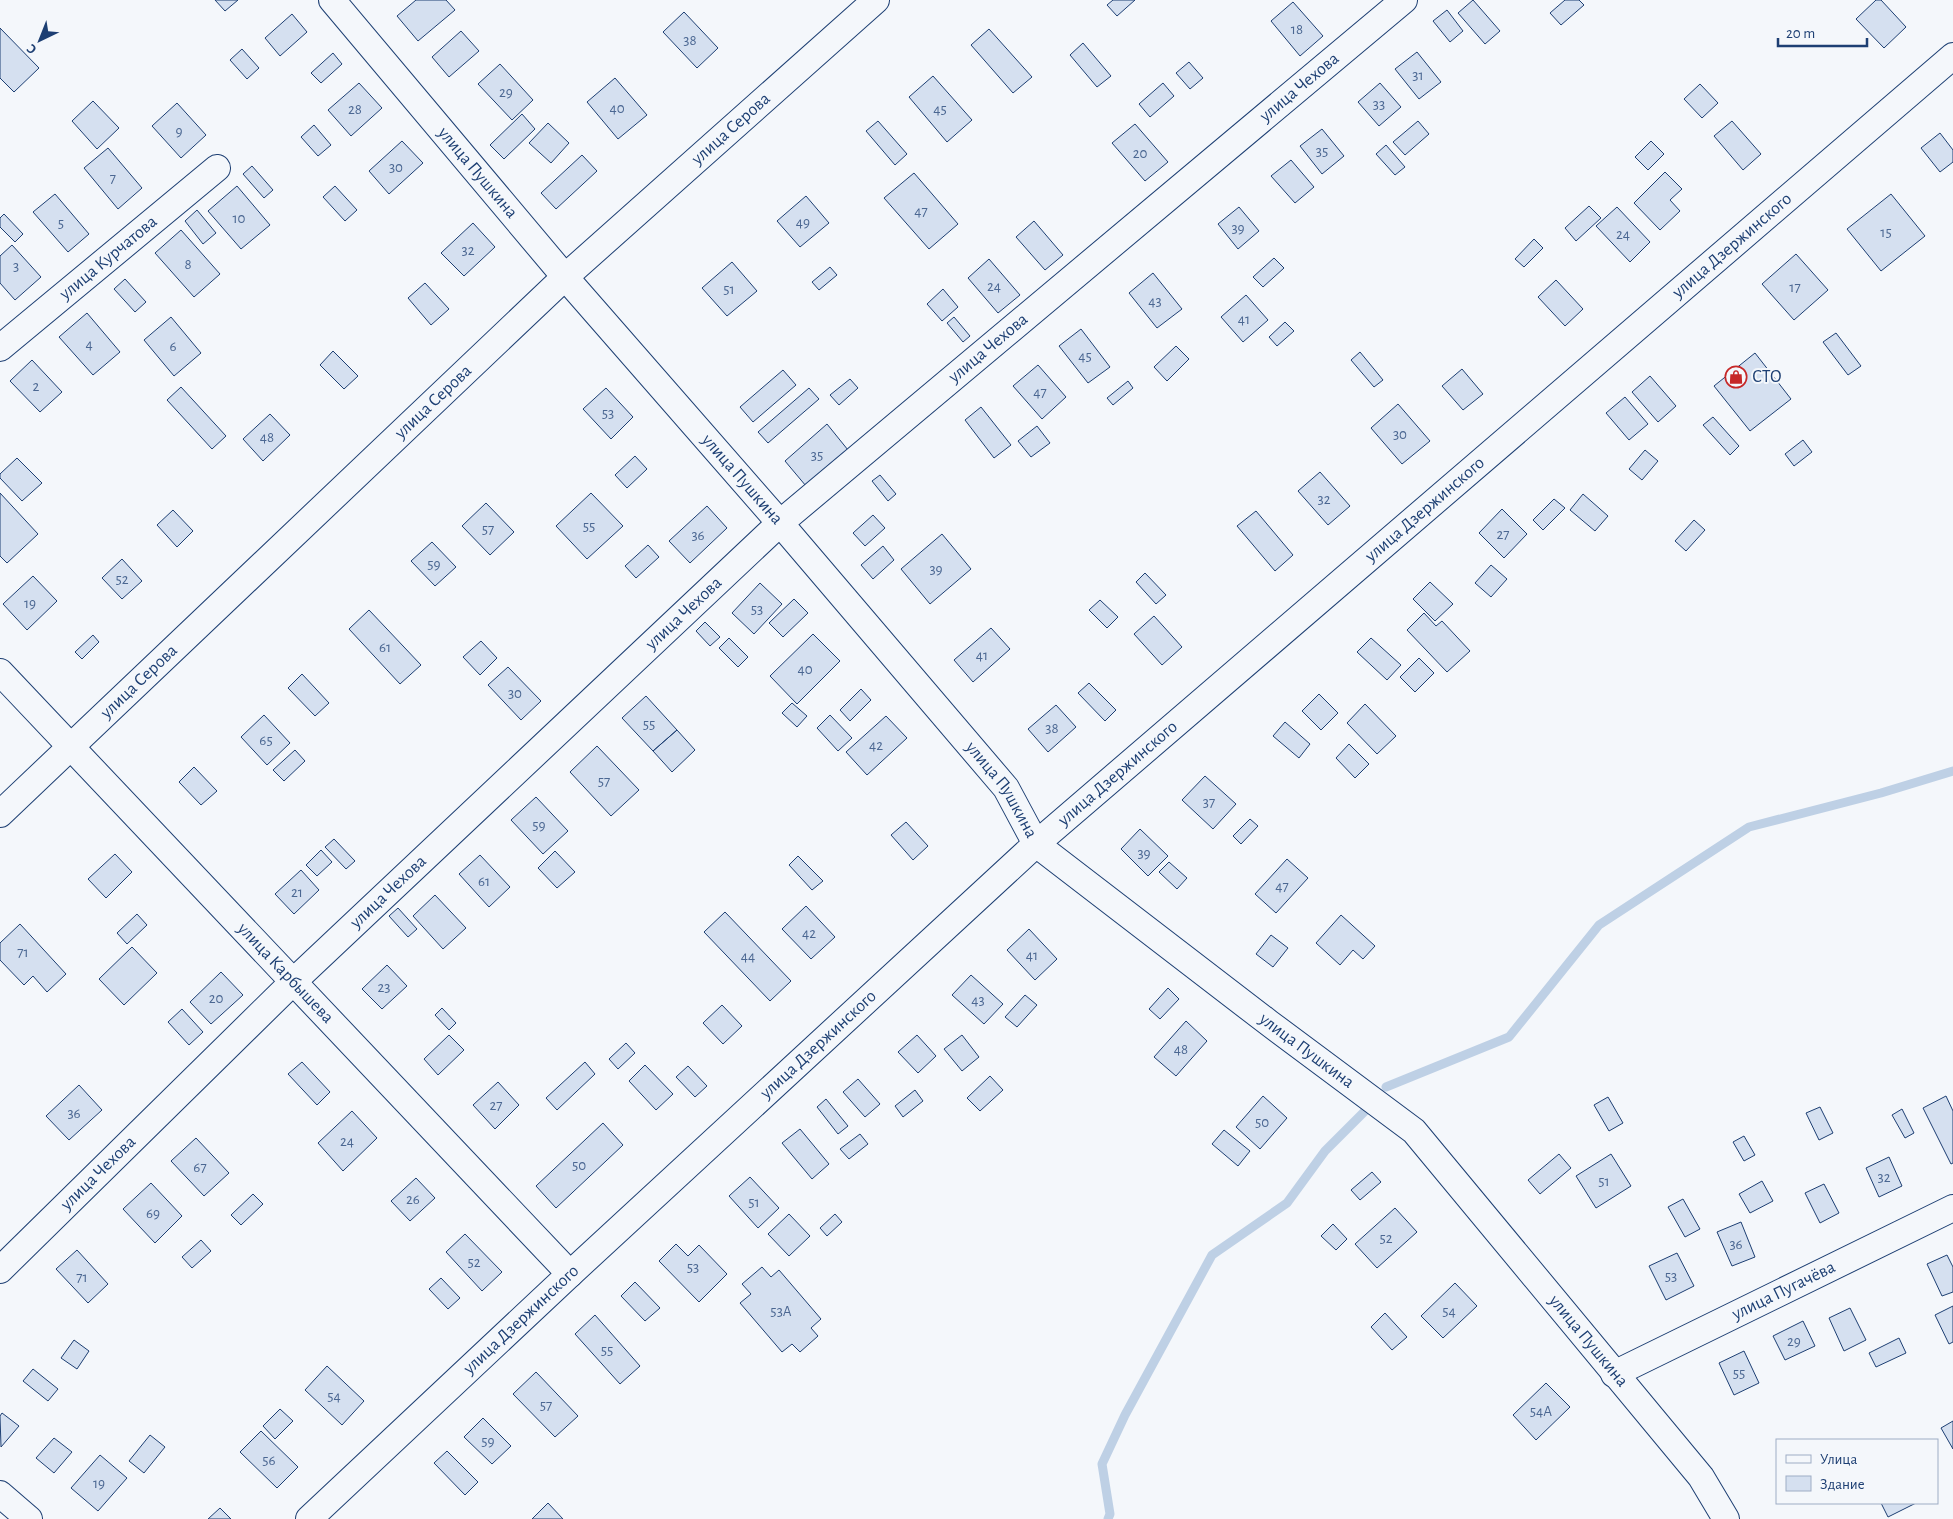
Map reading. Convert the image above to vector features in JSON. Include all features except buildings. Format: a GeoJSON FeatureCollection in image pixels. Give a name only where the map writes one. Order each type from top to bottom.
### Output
{"type":"FeatureCollection","features":[{"type":"Feature","properties":{"kind":"street","name":"улица Серова"},"geometry":{"type":"LineString","coordinates":[[0,814],[565,276],[876,0]]}},
{"type":"Feature","properties":{"kind":"street","name":"улица Чехова"},"geometry":{"type":"LineString","coordinates":[[0,1270],[294,981],[780,523],[1404,0]]}},
{"type":"Feature","properties":{"kind":"street","name":"улица Пушкина"},"geometry":{"type":"LineString","coordinates":[[346,5],[565,276],[780,523],[1006,788],[1036,844],[1269,1023],[1414,1131],[1701,1477],[1726,1519]]}},
{"type":"Feature","properties":{"kind":"street","name":"улица Дзержинского"},"geometry":{"type":"LineString","coordinates":[[309,1519],[570,1274],[1036,844],[1953,56]]}},
{"type":"Feature","properties":{"kind":"street","name":"улица Курчатова"},"geometry":{"type":"LineString","coordinates":[[0,348],[217,168]]}},
{"type":"Feature","properties":{"kind":"street","name":"улица Карбышева"},"geometry":{"type":"LineString","coordinates":[[0,672],[570,1274]]}},
{"type":"Feature","properties":{"kind":"street","name":"улица Пугачёва"},"geometry":{"type":"LineString","coordinates":[[1614,1374],[1953,1208]]}},
{"type":"Feature","properties":{"kind":"street"},"geometry":{"type":"LineString","coordinates":[[0,1494],[29,1519]]}},
{"type":"Feature","properties":{"kind":"waterway"},"geometry":{"type":"LineString","coordinates":[[1386,1087],[1509,1037],[1599,925],[1749,827],[1881,793],[1953,771]]}},
{"type":"Feature","properties":{"kind":"waterway"},"geometry":{"type":"LineString","coordinates":[[1108,1519],[1110,1514],[1102,1464],[1125,1415],[1212,1255],[1287,1203],[1325,1151],[1365,1111]]}},
{"type":"Feature","properties":{"kind":"place","name":"СТО"},"geometry":{"type":"Point","coordinates":[1736,377]}}]}
